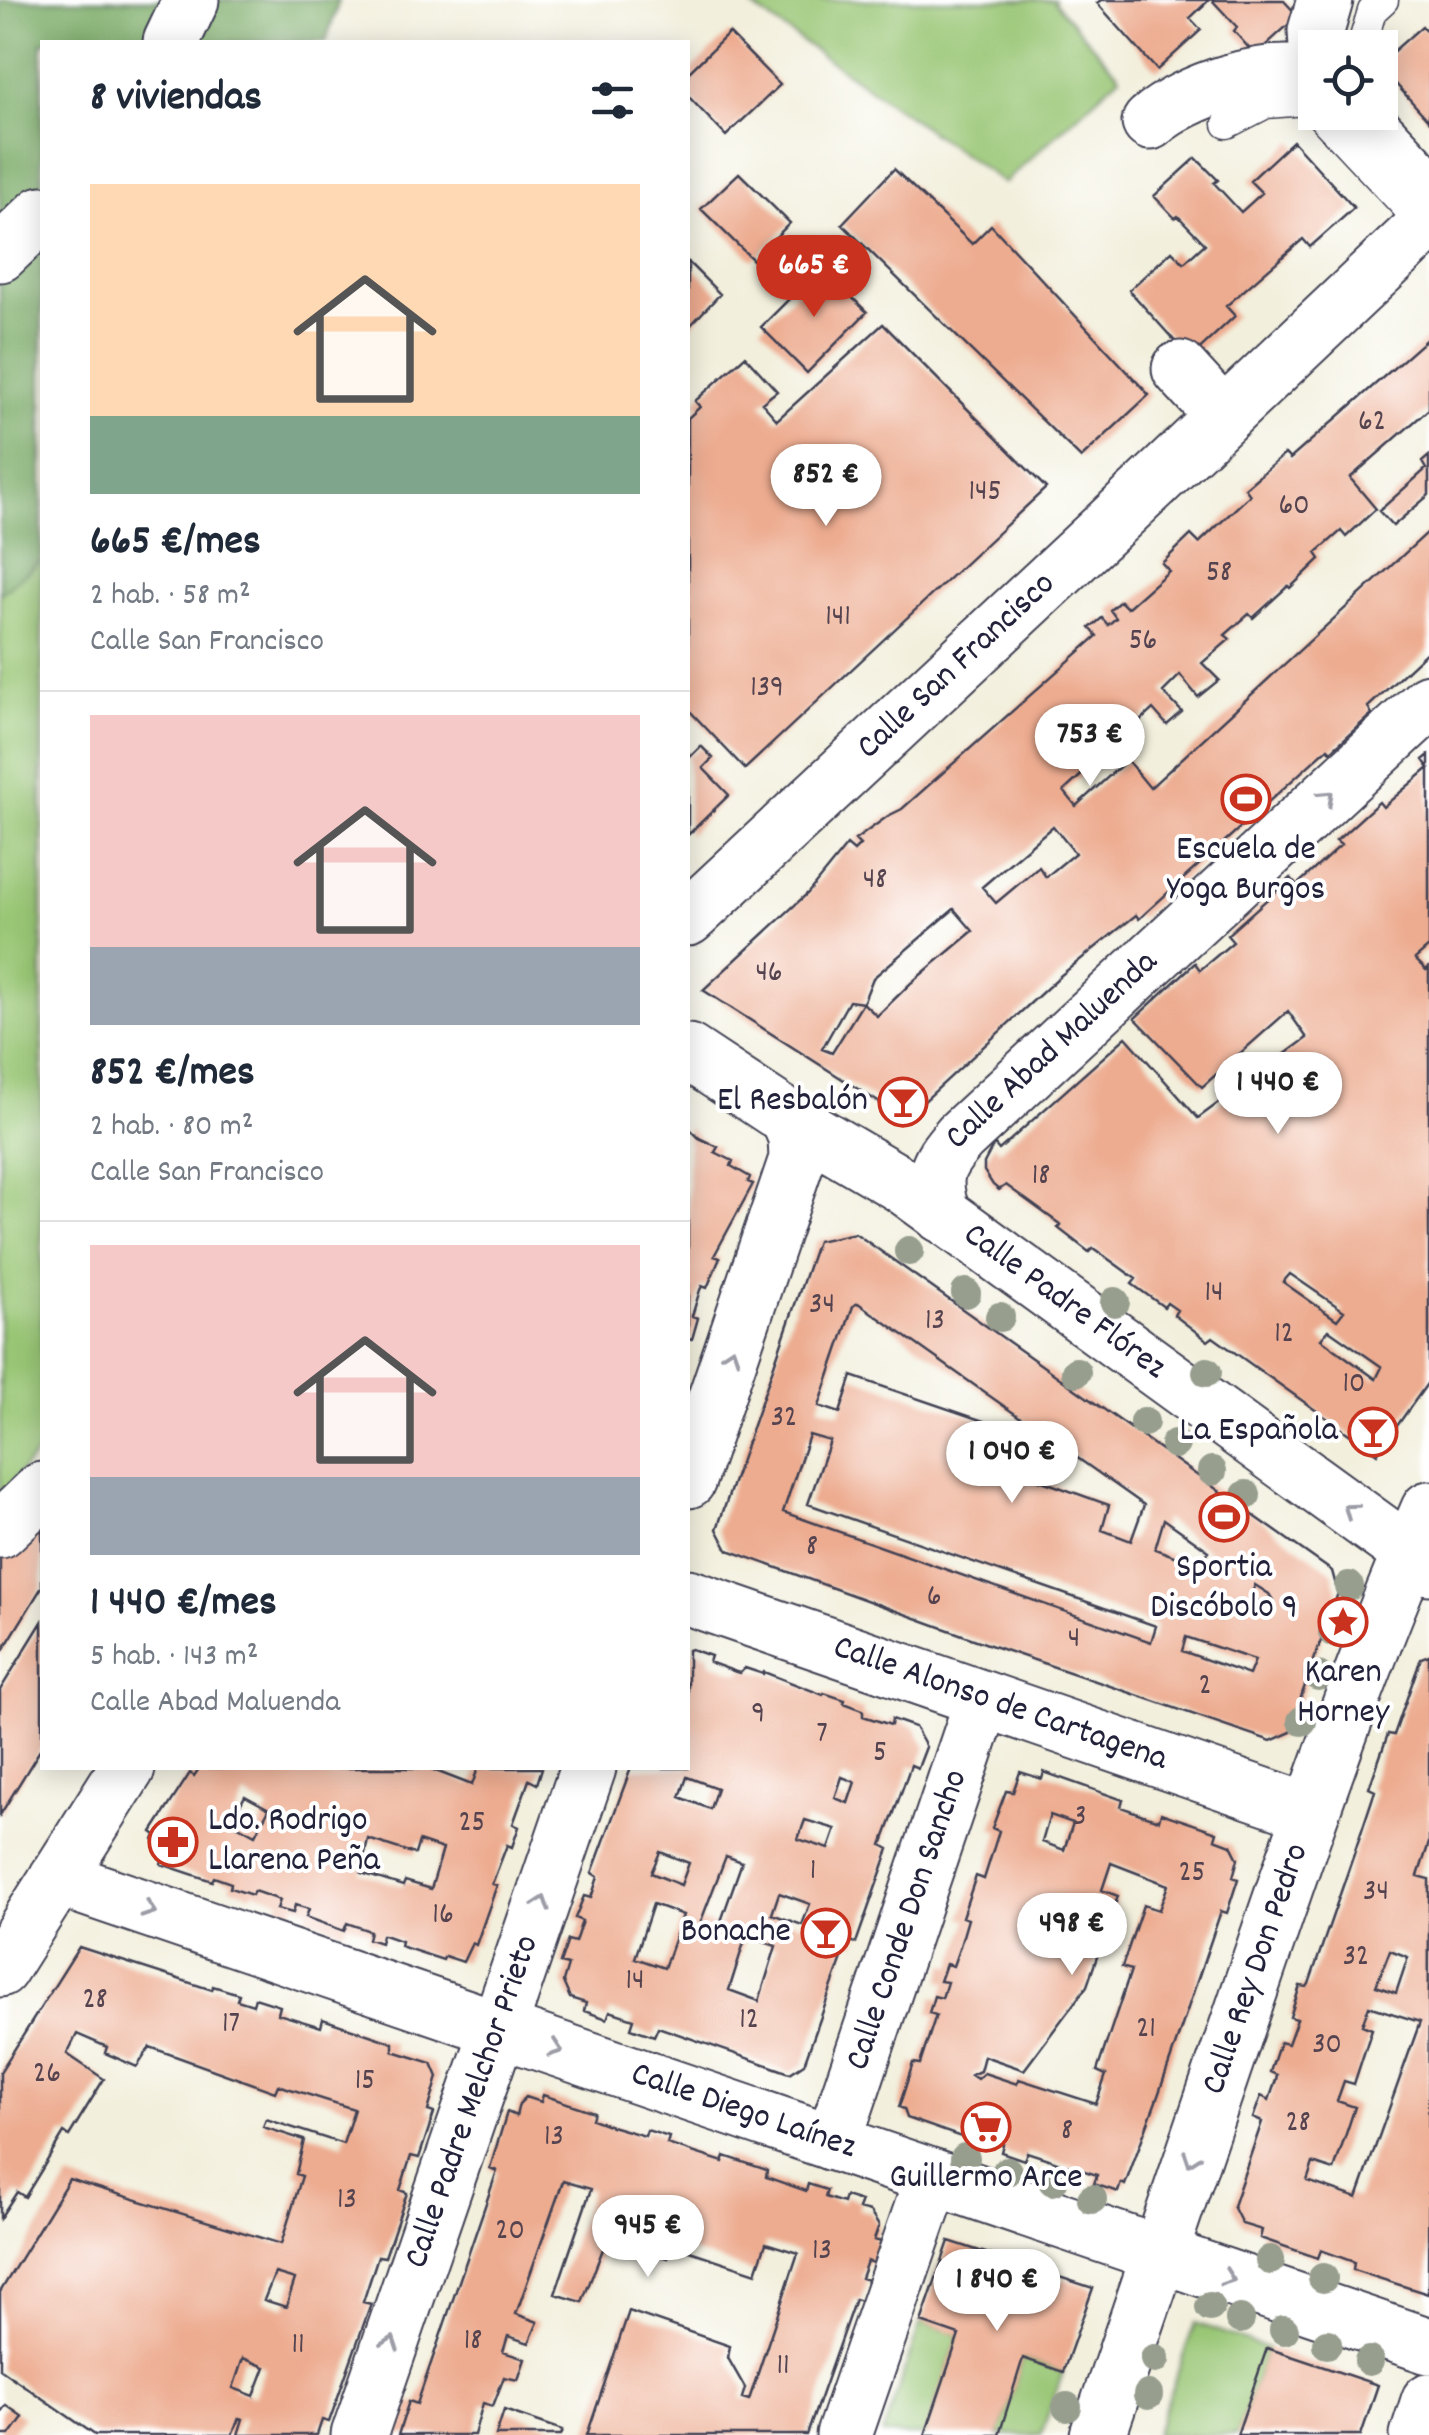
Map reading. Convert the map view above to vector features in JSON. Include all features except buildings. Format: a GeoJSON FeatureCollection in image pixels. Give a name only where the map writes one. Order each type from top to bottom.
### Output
{"type":"FeatureCollection","features":[{"type":"Feature","properties":{"kind":"street"},"geometry":{"type":"LineString","coordinates":[[171,40],[191,0]]}},
{"type":"Feature","properties":{"kind":"street"},"geometry":{"type":"LineString","coordinates":[[1317,30],[1325,0]]}},
{"type":"Feature","properties":{"kind":"street"},"geometry":{"type":"LineString","coordinates":[[1150,122],[1202,92],[1259,75],[1298,73]]}},
{"type":"Feature","properties":{"kind":"street"},"geometry":{"type":"LineString","coordinates":[[1387,130],[1427,212]]}},
{"type":"Feature","properties":{"kind":"street","name":"Calle San Francisco"},"geometry":{"type":"LineString","coordinates":[[690,916],[1110,524],[1427,212]]}},
{"type":"Feature","properties":{"kind":"street"},"geometry":{"type":"LineString","coordinates":[[0,254],[40,216]]}},
{"type":"Feature","properties":{"kind":"street"},"geometry":{"type":"LineString","coordinates":[[1180,369],[1223,416]]}},
{"type":"Feature","properties":{"kind":"street","name":"Calle Abad Maluenda"},"geometry":{"type":"LineString","coordinates":[[942,1215],[936,1175],[943,1156],[960,1137],[1429,702]]}},
{"type":"Feature","properties":{"kind":"street","name":"Calle Padre Flórez"},"geometry":{"type":"LineString","coordinates":[[690,1053],[788,1118],[902,1185],[1422,1543]]}},
{"type":"Feature","properties":{"kind":"street"},"geometry":{"type":"LineString","coordinates":[[690,1474],[796,1159],[796,1137],[788,1118]]}},
{"type":"Feature","properties":{"kind":"street"},"geometry":{"type":"LineString","coordinates":[[0,1530],[40,1492]]}},
{"type":"Feature","properties":{"kind":"street","name":"Calle Rey Don Pedro"},"geometry":{"type":"LineString","coordinates":[[1098,2435],[1311,1812],[1388,1602],[1422,1543]]}},
{"type":"Feature","properties":{"kind":"street","name":"Calle Alonso de Cartagena"},"geometry":{"type":"LineString","coordinates":[[690,1598],[1311,1812]]}},
{"type":"Feature","properties":{"kind":"street","name":"Calle Conde Don Sancho"},"geometry":{"type":"LineString","coordinates":[[833,2143],[983,1698]]}},
{"type":"Feature","properties":{"kind":"street"},"geometry":{"type":"LineString","coordinates":[[0,1969],[126,1770]]}},
{"type":"Feature","properties":{"kind":"street","name":"Calle Padre Melchor Prieto"},"geometry":{"type":"LineString","coordinates":[[359,2435],[587,1770]]}},
{"type":"Feature","properties":{"kind":"street","name":"Calle Diego Laínez"},"geometry":{"type":"LineString","coordinates":[[57,1878],[1429,2346]]}},
{"type":"Feature","properties":{"kind":"street"},"geometry":{"type":"LineString","coordinates":[[844,2435],[933,2177]]}},
{"type":"Feature","properties":{"kind":"street"},"geometry":{"type":"LineString","coordinates":[[1418,2435],[1429,2401]]}},
{"type":"Feature","properties":{"kind":"lane"},"geometry":{"type":"LineString","coordinates":[[1366,30],[1372,11],[1384,0]]}},
{"type":"Feature","properties":{"kind":"lane"},"geometry":{"type":"LineString","coordinates":[[1226,124],[1266,104],[1298,102]]}},
{"type":"Feature","properties":{"kind":"lane"},"geometry":{"type":"LineString","coordinates":[[1337,130],[1427,212]]}},
{"type":"Feature","properties":{"kind":"lane"},"geometry":{"type":"LineString","coordinates":[[1398,130],[1429,151]]}},
{"type":"Feature","properties":{"kind":"green space"},"geometry":{"type":"Polygon","coordinates":[[[0,0],[339,0],[327,40],[40,40],[40,1449],[0,1496],[0,0]]]}},
{"type":"Feature","properties":{"kind":"green space"},"geometry":{"type":"Polygon","coordinates":[[[0,0],[339,0],[327,40],[40,40],[40,562],[0,594],[0,0]]]}},
{"type":"Feature","properties":{"kind":"green space"},"geometry":{"type":"Polygon","coordinates":[[[743,0],[1055,0],[1120,76],[1004,183],[743,0]]]}},
{"type":"Feature","properties":{"kind":"green space"},"geometry":{"type":"Polygon","coordinates":[[[921,2322],[959,2335],[925,2435],[882,2435],[921,2322]]]}},
{"type":"Feature","properties":{"kind":"green space"},"geometry":{"type":"Polygon","coordinates":[[[1195,2323],[1267,2348],[1237,2435],[1155,2435],[1195,2323]]]}},
{"type":"Feature","properties":{"kind":"green space"},"geometry":{"type":"Polygon","coordinates":[[[1023,2358],[1063,2372],[1041,2435],[999,2435],[1023,2358]]]}},
{"type":"Feature","properties":{"kind":"place","name":"Escuela de Yoga Burgos"},"geometry":{"type":"Point","coordinates":[1246,799]}},
{"type":"Feature","properties":{"kind":"place","name":"El Resbalón"},"geometry":{"type":"Point","coordinates":[903,1102]}},
{"type":"Feature","properties":{"kind":"place","name":"La Española"},"geometry":{"type":"Point","coordinates":[1373,1432]}},
{"type":"Feature","properties":{"kind":"place","name":"Sportia Discóbolo 9"},"geometry":{"type":"Point","coordinates":[1224,1517]}},
{"type":"Feature","properties":{"kind":"place","name":"Karen Horney"},"geometry":{"type":"Point","coordinates":[1343,1622]}},
{"type":"Feature","properties":{"kind":"place","name":"Ldo. Rodrigo Llarena Peña"},"geometry":{"type":"Point","coordinates":[173,1842]}},
{"type":"Feature","properties":{"kind":"place","name":"Bonache"},"geometry":{"type":"Point","coordinates":[826,1933]}},
{"type":"Feature","properties":{"kind":"place","name":"Guillermo Arce"},"geometry":{"type":"Point","coordinates":[986,2127]}}]}
